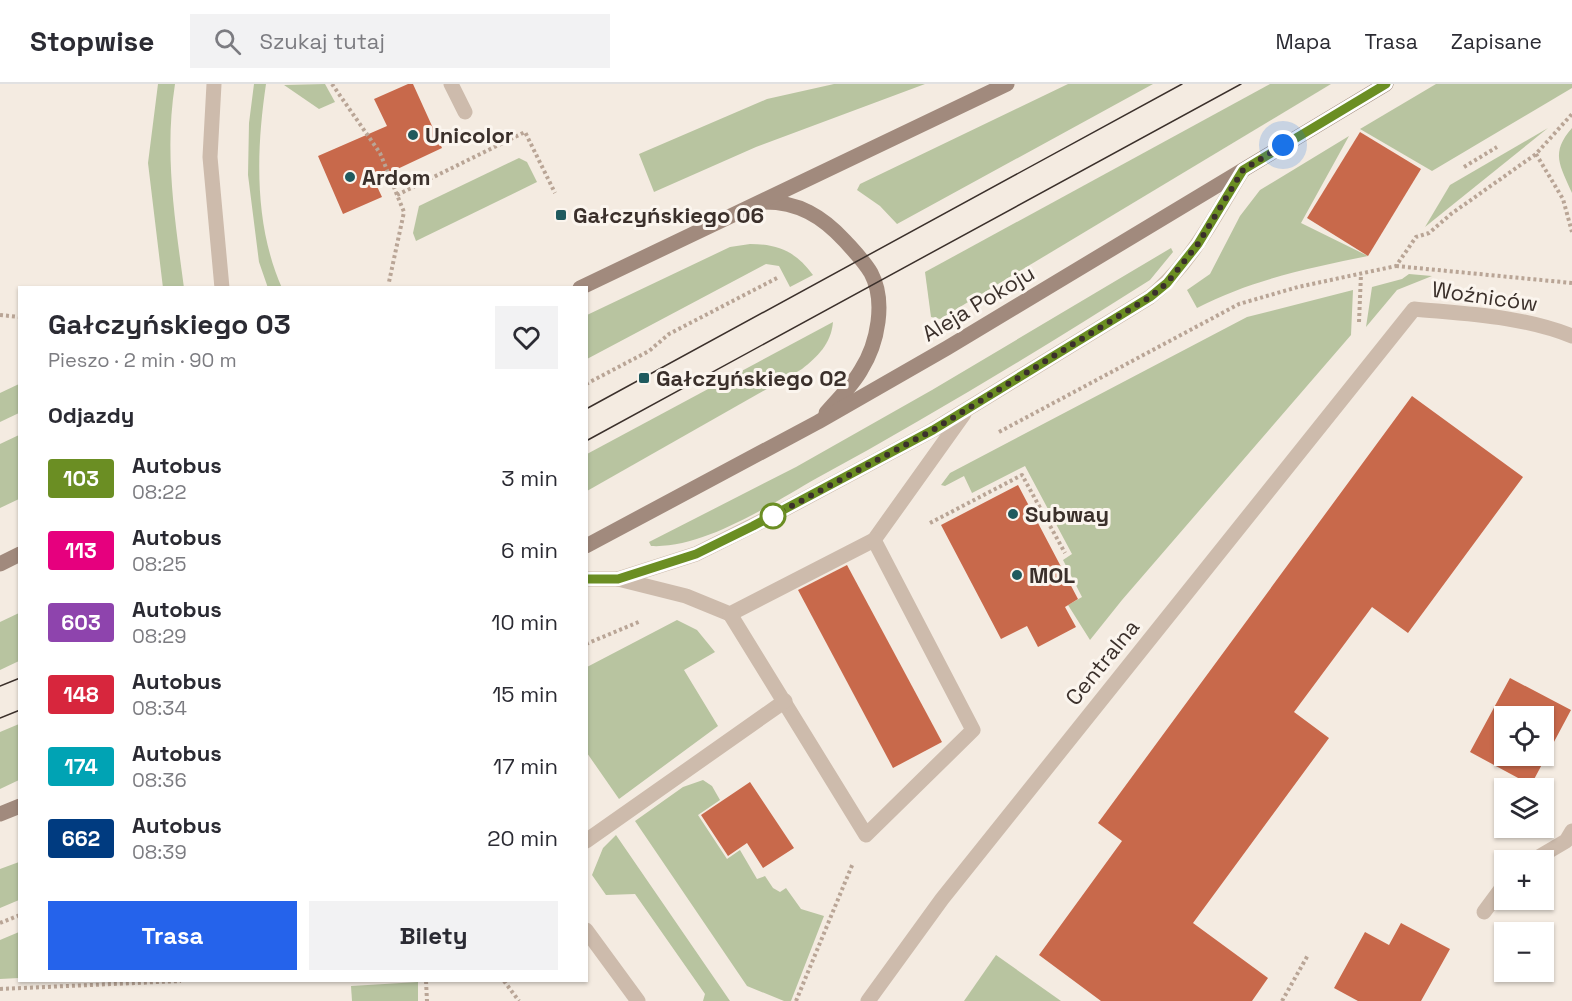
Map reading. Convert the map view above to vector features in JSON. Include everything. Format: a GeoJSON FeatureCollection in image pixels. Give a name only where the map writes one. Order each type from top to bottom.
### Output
{"type":"FeatureCollection","features":[{"type":"Feature","properties":{"kind":"main road"},"geometry":{"type":"LineString","coordinates":[[584,286],[1007,84]]}},
{"type":"Feature","properties":{"kind":"main road","name":"Aleja Pokoju"},"geometry":{"type":"LineString","coordinates":[[588,545],[818,422],[947,348],[1386,84]]}},
{"type":"Feature","properties":{"kind":"main road"},"geometry":{"type":"LineString","coordinates":[[761,202],[796,206],[823,220],[862,259],[876,284],[878,321],[862,370],[818,422]]}},
{"type":"Feature","properties":{"kind":"main road"},"geometry":{"type":"LineString","coordinates":[[0,564],[18,555]]}},
{"type":"Feature","properties":{"kind":"main road"},"geometry":{"type":"LineString","coordinates":[[0,814],[18,807]]}},
{"type":"Feature","properties":{"kind":"street"},"geometry":{"type":"LineString","coordinates":[[214,84],[210,157],[222,286]]}},
{"type":"Feature","properties":{"kind":"street"},"geometry":{"type":"LineString","coordinates":[[451,84],[465,112]]}},
{"type":"Feature","properties":{"kind":"street"},"geometry":{"type":"LineString","coordinates":[[618,579],[696,554],[802,500],[969,408],[1150,297],[1167,283],[1198,244],[1243,170]]}},
{"type":"Feature","properties":{"kind":"street","name":"Woźniców"},"geometry":{"type":"LineString","coordinates":[[1377,355],[1414,309],[1502,317],[1529,322],[1572,336]]}},
{"type":"Feature","properties":{"kind":"street","name":"Centralna"},"geometry":{"type":"LineString","coordinates":[[868,1001],[942,899],[1377,355]]}},
{"type":"Feature","properties":{"kind":"street"},"geometry":{"type":"LineString","coordinates":[[730,614],[876,545],[969,408]]}},
{"type":"Feature","properties":{"kind":"street"},"geometry":{"type":"LineString","coordinates":[[588,579],[618,579],[686,596],[730,614],[866,835],[973,730],[876,545]]}},
{"type":"Feature","properties":{"kind":"street"},"geometry":{"type":"LineString","coordinates":[[588,840],[785,701]]}},
{"type":"Feature","properties":{"kind":"street"},"geometry":{"type":"LineString","coordinates":[[1551,850],[1566,841],[1572,831]]}},
{"type":"Feature","properties":{"kind":"street"},"geometry":{"type":"LineString","coordinates":[[1484,912],[1494,898]]}},
{"type":"Feature","properties":{"kind":"street"},"geometry":{"type":"LineString","coordinates":[[588,933],[638,1001]]}},
{"type":"Feature","properties":{"kind":"path"},"geometry":{"type":"LineString","coordinates":[[332,84],[380,153],[404,212],[389,282]]}},
{"type":"Feature","properties":{"kind":"path"},"geometry":{"type":"LineString","coordinates":[[1396,266],[1416,237],[1429,233],[1451,214],[1536,154],[1572,114]]}},
{"type":"Feature","properties":{"kind":"path"},"geometry":{"type":"LineString","coordinates":[[397,195],[525,132],[555,192]]}},
{"type":"Feature","properties":{"kind":"path"},"geometry":{"type":"LineString","coordinates":[[1464,166],[1497,147]]}},
{"type":"Feature","properties":{"kind":"path"},"geometry":{"type":"LineString","coordinates":[[1536,154],[1563,199],[1572,232]]}},
{"type":"Feature","properties":{"kind":"path"},"geometry":{"type":"LineString","coordinates":[[994,434],[1239,304],[1396,266],[1572,283]]}},
{"type":"Feature","properties":{"kind":"path"},"geometry":{"type":"LineString","coordinates":[[1359,332],[1361,274]]}},
{"type":"Feature","properties":{"kind":"path"},"geometry":{"type":"LineString","coordinates":[[588,383],[649,351],[669,334],[777,278]]}},
{"type":"Feature","properties":{"kind":"path"},"geometry":{"type":"LineString","coordinates":[[0,315],[18,318]]}},
{"type":"Feature","properties":{"kind":"path"},"geometry":{"type":"LineString","coordinates":[[876,545],[1022,475],[1065,553]]}},
{"type":"Feature","properties":{"kind":"path"},"geometry":{"type":"LineString","coordinates":[[588,643],[644,619]]}},
{"type":"Feature","properties":{"kind":"path"},"geometry":{"type":"LineString","coordinates":[[796,1001],[866,835]]}},
{"type":"Feature","properties":{"kind":"path"},"geometry":{"type":"LineString","coordinates":[[0,923],[18,916]]}},
{"type":"Feature","properties":{"kind":"path"},"geometry":{"type":"LineString","coordinates":[[1282,1001],[1308,955]]}},
{"type":"Feature","properties":{"kind":"path"},"geometry":{"type":"LineString","coordinates":[[0,989],[158,982]]}},
{"type":"Feature","properties":{"kind":"path"},"geometry":{"type":"LineString","coordinates":[[426,982],[427,1001]]}},
{"type":"Feature","properties":{"kind":"path"},"geometry":{"type":"LineString","coordinates":[[505,982],[519,1001]]}},
{"type":"Feature","properties":{"kind":"green space"},"geometry":{"type":"Polygon","coordinates":[[[158,84],[175,84],[170,135],[172,186],[184,286],[163,286],[148,163],[158,84]]]}},
{"type":"Feature","properties":{"kind":"green space"},"geometry":{"type":"Polygon","coordinates":[[[254,84],[266,84],[260,135],[260,188],[266,239],[281,286],[267,286],[259,262],[248,175],[249,123],[254,84]]]}},
{"type":"Feature","properties":{"kind":"green space"},"geometry":{"type":"Polygon","coordinates":[[[325,84],[335,102],[319,109],[284,85],[325,84]]]}},
{"type":"Feature","properties":{"kind":"green space"},"geometry":{"type":"Polygon","coordinates":[[[834,84],[925,84],[756,147],[654,192],[639,154],[767,99],[834,84]]]}},
{"type":"Feature","properties":{"kind":"green space"},"geometry":{"type":"Polygon","coordinates":[[[1068,84],[1153,84],[897,224],[880,206],[857,190],[860,184],[1068,84]]]}},
{"type":"Feature","properties":{"kind":"green space"},"geometry":{"type":"Polygon","coordinates":[[[1270,84],[1331,84],[940,319],[931,317],[925,272],[1270,84]]]}},
{"type":"Feature","properties":{"kind":"green space"},"geometry":{"type":"Polygon","coordinates":[[[1436,84],[1572,84],[1572,88],[1432,171],[1360,129],[1436,84]]]}},
{"type":"Feature","properties":{"kind":"green space"},"geometry":{"type":"Polygon","coordinates":[[[1548,128],[1425,227],[1450,185],[1548,128]]]}},
{"type":"Feature","properties":{"kind":"green space"},"geometry":{"type":"Polygon","coordinates":[[[1572,128],[1572,193],[1561,167],[1559,152],[1565,137],[1572,128]]]}},
{"type":"Feature","properties":{"kind":"green space"},"geometry":{"type":"Polygon","coordinates":[[[1349,136],[1301,223],[1368,256],[1259,282],[1197,308],[1187,290],[1210,274],[1240,216],[1260,190],[1349,136]]]}},
{"type":"Feature","properties":{"kind":"green space"},"geometry":{"type":"Polygon","coordinates":[[[519,158],[527,162],[537,182],[416,241],[413,233],[419,206],[519,158]]]}},
{"type":"Feature","properties":{"kind":"green space"},"geometry":{"type":"Polygon","coordinates":[[[760,244],[778,248],[800,260],[813,275],[790,287],[779,266],[766,264],[588,358],[588,315],[730,247],[760,244]]]}},
{"type":"Feature","properties":{"kind":"green space"},"geometry":{"type":"Polygon","coordinates":[[[1171,248],[1173,252],[1150,280],[1027,357],[902,431],[737,523],[693,540],[671,545],[651,546],[649,542],[796,467],[932,390],[1171,248]]]}},
{"type":"Feature","properties":{"kind":"green space"},"geometry":{"type":"Polygon","coordinates":[[[1409,274],[1432,276],[1397,290],[1366,327],[1372,287],[1402,279],[1409,274]]]}},
{"type":"Feature","properties":{"kind":"green space"},"geometry":{"type":"Polygon","coordinates":[[[1353,290],[1351,335],[1090,640],[1068,605],[1082,597],[1063,560],[1072,554],[1025,466],[972,493],[964,476],[945,486],[941,485],[950,473],[1247,317],[1353,290]]]}},
{"type":"Feature","properties":{"kind":"green space"},"geometry":{"type":"Polygon","coordinates":[[[833,322],[827,343],[802,369],[588,490],[588,453],[833,322]]]}},
{"type":"Feature","properties":{"kind":"green space"},"geometry":{"type":"Polygon","coordinates":[[[18,384],[18,413],[0,422],[0,393],[18,384]]]}},
{"type":"Feature","properties":{"kind":"green space"},"geometry":{"type":"Polygon","coordinates":[[[18,435],[18,499],[0,508],[0,444],[18,435]]]}},
{"type":"Feature","properties":{"kind":"green space"},"geometry":{"type":"Polygon","coordinates":[[[18,613],[18,661],[0,670],[0,622],[18,613]]]}},
{"type":"Feature","properties":{"kind":"green space"},"geometry":{"type":"Polygon","coordinates":[[[677,620],[697,630],[715,652],[684,670],[718,726],[619,799],[588,754],[588,666],[677,620]]]}},
{"type":"Feature","properties":{"kind":"green space"},"geometry":{"type":"Polygon","coordinates":[[[18,724],[18,780],[0,789],[0,732],[18,724]]]}},
{"type":"Feature","properties":{"kind":"green space"},"geometry":{"type":"Polygon","coordinates":[[[703,780],[712,786],[720,800],[698,815],[727,859],[740,850],[757,879],[765,876],[773,888],[780,892],[786,888],[801,909],[824,916],[791,1001],[784,1001],[747,986],[635,821],[683,787],[703,780]]]}},
{"type":"Feature","properties":{"kind":"green space"},"geometry":{"type":"Polygon","coordinates":[[[616,835],[730,1001],[703,1001],[705,994],[635,894],[606,895],[592,875],[603,848],[616,835]]]}},
{"type":"Feature","properties":{"kind":"green space"},"geometry":{"type":"Polygon","coordinates":[[[18,862],[18,900],[0,908],[0,869],[18,862]]]}},
{"type":"Feature","properties":{"kind":"green space"},"geometry":{"type":"Polygon","coordinates":[[[18,932],[18,978],[0,979],[0,940],[18,932]]]}},
{"type":"Feature","properties":{"kind":"green space"},"geometry":{"type":"Polygon","coordinates":[[[996,955],[1061,1001],[964,1001],[996,955]]]}},
{"type":"Feature","properties":{"kind":"green space"},"geometry":{"type":"Polygon","coordinates":[[[418,982],[418,1001],[352,1001],[351,986],[418,982]]]}},
{"type":"Feature","properties":{"kind":"building"},"geometry":{"type":"Polygon","coordinates":[[[413,84],[442,148],[374,180],[382,197],[343,214],[318,156],[387,126],[374,99],[413,84]]]}},
{"type":"Feature","properties":{"kind":"building"},"geometry":{"type":"Polygon","coordinates":[[[1360,132],[1421,169],[1368,256],[1307,218],[1360,132]]]}},
{"type":"Feature","properties":{"kind":"building"},"geometry":{"type":"Polygon","coordinates":[[[1412,396],[1523,477],[1408,633],[1372,607],[1294,712],[1329,738],[1193,923],[1268,978],[1252,1001],[1101,1001],[1039,955],[1122,841],[1098,823],[1412,396]]]}},
{"type":"Feature","properties":{"kind":"building","name":"MOL"},"geometry":{"type":"Polygon","coordinates":[[[1018,485],[1078,599],[1065,607],[1076,627],[1038,647],[1027,626],[1001,639],[941,525],[1018,485]]]}},
{"type":"Feature","properties":{"kind":"building"},"geometry":{"type":"Polygon","coordinates":[[[847,565],[942,742],[893,768],[798,590],[847,565]]]}},
{"type":"Feature","properties":{"kind":"building"},"geometry":{"type":"Polygon","coordinates":[[[1510,678],[1571,710],[1554,742],[1554,706],[1495,706],[1510,678]]]}},
{"type":"Feature","properties":{"kind":"building"},"geometry":{"type":"Polygon","coordinates":[[[1494,708],[1494,765],[1470,752],[1494,708]]]}},
{"type":"Feature","properties":{"kind":"building"},"geometry":{"type":"Polygon","coordinates":[[[1496,766],[1541,766],[1535,778],[1518,778],[1496,766]]]}},
{"type":"Feature","properties":{"kind":"building"},"geometry":{"type":"Polygon","coordinates":[[[750,782],[794,848],[763,868],[747,843],[728,856],[701,815],[750,782]]]}},
{"type":"Feature","properties":{"kind":"building"},"geometry":{"type":"Polygon","coordinates":[[[1401,923],[1450,949],[1421,1001],[1358,1001],[1334,988],[1365,932],[1389,945],[1401,923]]]}},
{"type":"Feature","properties":{"kind":"tram line"},"geometry":{"type":"LineString","coordinates":[[588,408],[1182,84]]}},
{"type":"Feature","properties":{"kind":"tram line"},"geometry":{"type":"LineString","coordinates":[[588,440],[1241,84]]}},
{"type":"Feature","properties":{"kind":"tram line"},"geometry":{"type":"LineString","coordinates":[[0,686],[18,679]]}},
{"type":"Feature","properties":{"kind":"tram line"},"geometry":{"type":"LineString","coordinates":[[0,718],[18,711]]}},
{"type":"Feature","properties":{"kind":"bus line","name":"103"},"geometry":{"type":"LineString","coordinates":[[588,579],[618,579],[696,554],[753,526],[933,430],[1150,297],[1182,266],[1243,170],[1386,84]]}},
{"type":"Feature","properties":{"kind":"place","name":"Unicolor"},"geometry":{"type":"Point","coordinates":[413,135]}},
{"type":"Feature","properties":{"kind":"place","name":"Ardom"},"geometry":{"type":"Point","coordinates":[350,177]}},
{"type":"Feature","properties":{"kind":"place","name":"Gałczyńskiego 06"},"geometry":{"type":"Point","coordinates":[561,215]}},
{"type":"Feature","properties":{"kind":"place","name":"Gałczyńskiego 02"},"geometry":{"type":"Point","coordinates":[644,378]}},
{"type":"Feature","properties":{"kind":"place","name":"Subway"},"geometry":{"type":"Point","coordinates":[1013,514]}},
{"type":"Feature","properties":{"kind":"place","name":"MOL"},"geometry":{"type":"Point","coordinates":[1017,575]}},
{"type":"Feature","properties":{"kind":"route"},"geometry":{"type":"LineString","coordinates":[[773,516],[933,430],[1150,297],[1182,266],[1243,170],[1283,145]]}}]}
